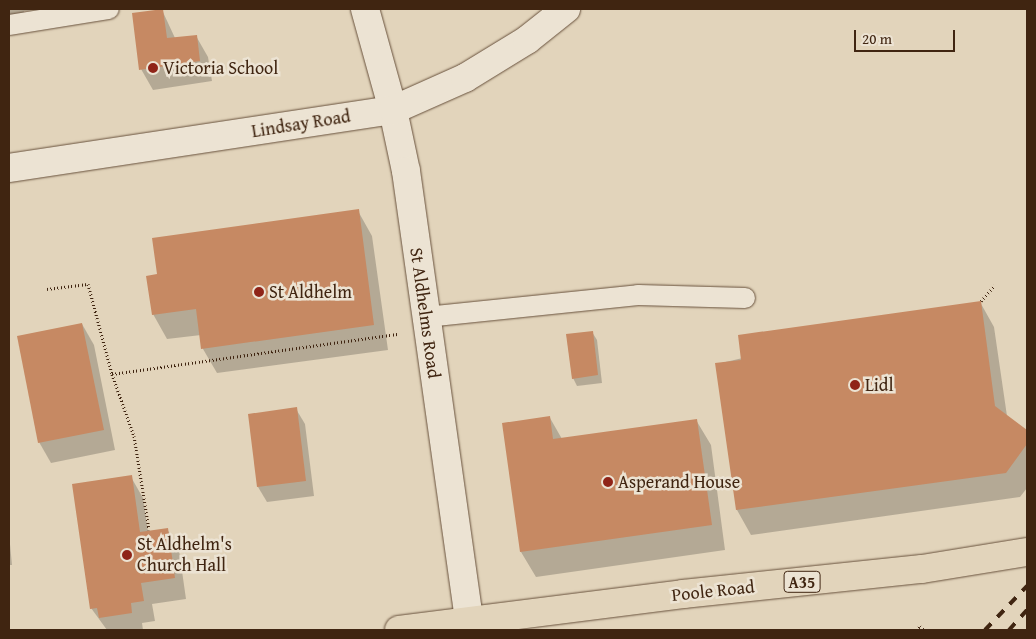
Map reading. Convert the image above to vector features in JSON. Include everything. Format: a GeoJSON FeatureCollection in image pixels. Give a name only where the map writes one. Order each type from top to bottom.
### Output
{"type":"FeatureCollection","features":[{"type":"Feature","properties":{"kind":"highway","name":"Poole Road"},"geometry":{"type":"LineString","coordinates":[[399,630],[469,620],[922,569],[1027,552]]}},
{"type":"Feature","properties":{"kind":"street","name":"St Aldhelms Road"},"geometry":{"type":"LineString","coordinates":[[365,9],[394,110],[427,323],[469,620]]}},
{"type":"Feature","properties":{"kind":"street","name":"Lindsay Road"},"geometry":{"type":"LineString","coordinates":[[9,168],[394,110],[465,78],[527,40],[566,9]]}},
{"type":"Feature","properties":{"kind":"lane"},"geometry":{"type":"LineString","coordinates":[[9,25],[109,9]]}},
{"type":"Feature","properties":{"kind":"lane"},"geometry":{"type":"LineString","coordinates":[[427,323],[638,295],[745,298]]}},
{"type":"Feature","properties":{"kind":"path"},"geometry":{"type":"LineString","coordinates":[[47,289],[88,284],[112,374],[134,436],[149,530]]}},
{"type":"Feature","properties":{"kind":"path"},"geometry":{"type":"LineString","coordinates":[[981,301],[995,285]]}},
{"type":"Feature","properties":{"kind":"path"},"geometry":{"type":"LineString","coordinates":[[112,374],[427,323]]}},
{"type":"Feature","properties":{"kind":"path"},"geometry":{"type":"LineString","coordinates":[[916,630],[920,626],[924,630]]}},
{"type":"Feature","properties":{"kind":"building"},"geometry":{"type":"Polygon","coordinates":[[[163,9],[167,38],[197,35],[200,61],[139,70],[132,13],[163,9]]]}},
{"type":"Feature","properties":{"kind":"building","name":"St Aldhelm"},"geometry":{"type":"Polygon","coordinates":[[[359,209],[374,325],[201,349],[196,309],[152,315],[146,276],[157,274],[152,238],[359,209]]]}},
{"type":"Feature","properties":{"kind":"building","name":"Lidl"},"geometry":{"type":"Polygon","coordinates":[[[981,301],[995,406],[1027,430],[1027,444],[1006,473],[736,510],[715,363],[741,360],[738,335],[981,301]]]}},
{"type":"Feature","properties":{"kind":"building"},"geometry":{"type":"Polygon","coordinates":[[[82,323],[104,430],[38,443],[17,336],[82,323]]]}},
{"type":"Feature","properties":{"kind":"building"},"geometry":{"type":"Polygon","coordinates":[[[593,331],[598,375],[572,379],[566,334],[593,331]]]}},
{"type":"Feature","properties":{"kind":"building"},"geometry":{"type":"Polygon","coordinates":[[[297,407],[306,481],[257,487],[248,414],[297,407]]]}},
{"type":"Feature","properties":{"kind":"building","name":"Asperand House"},"geometry":{"type":"Polygon","coordinates":[[[550,416],[553,439],[697,419],[712,525],[520,552],[502,423],[550,416]]]}},
{"type":"Feature","properties":{"kind":"building","name":"St Aldhelm's Church Hall"},"geometry":{"type":"Polygon","coordinates":[[[132,475],[140,532],[168,528],[175,578],[141,583],[144,601],[131,603],[132,613],[99,618],[97,608],[90,609],[72,484],[132,475]]]}},
{"type":"Feature","properties":{"kind":"railway"},"geometry":{"type":"LineString","coordinates":[[985,630],[1027,586]]}},
{"type":"Feature","properties":{"kind":"railway"},"geometry":{"type":"LineString","coordinates":[[1009,630],[1027,610]]}},
{"type":"Feature","properties":{"kind":"place","name":"Victoria School"},"geometry":{"type":"Point","coordinates":[153,68]}},
{"type":"Feature","properties":{"kind":"place","name":"St Aldhelm"},"geometry":{"type":"Point","coordinates":[259,292]}},
{"type":"Feature","properties":{"kind":"place","name":"Lidl"},"geometry":{"type":"Point","coordinates":[855,385]}},
{"type":"Feature","properties":{"kind":"place","name":"Asperand House"},"geometry":{"type":"Point","coordinates":[608,482]}},
{"type":"Feature","properties":{"kind":"place","name":"St Aldhelm's Church Hall"},"geometry":{"type":"Point","coordinates":[127,555]}}]}
